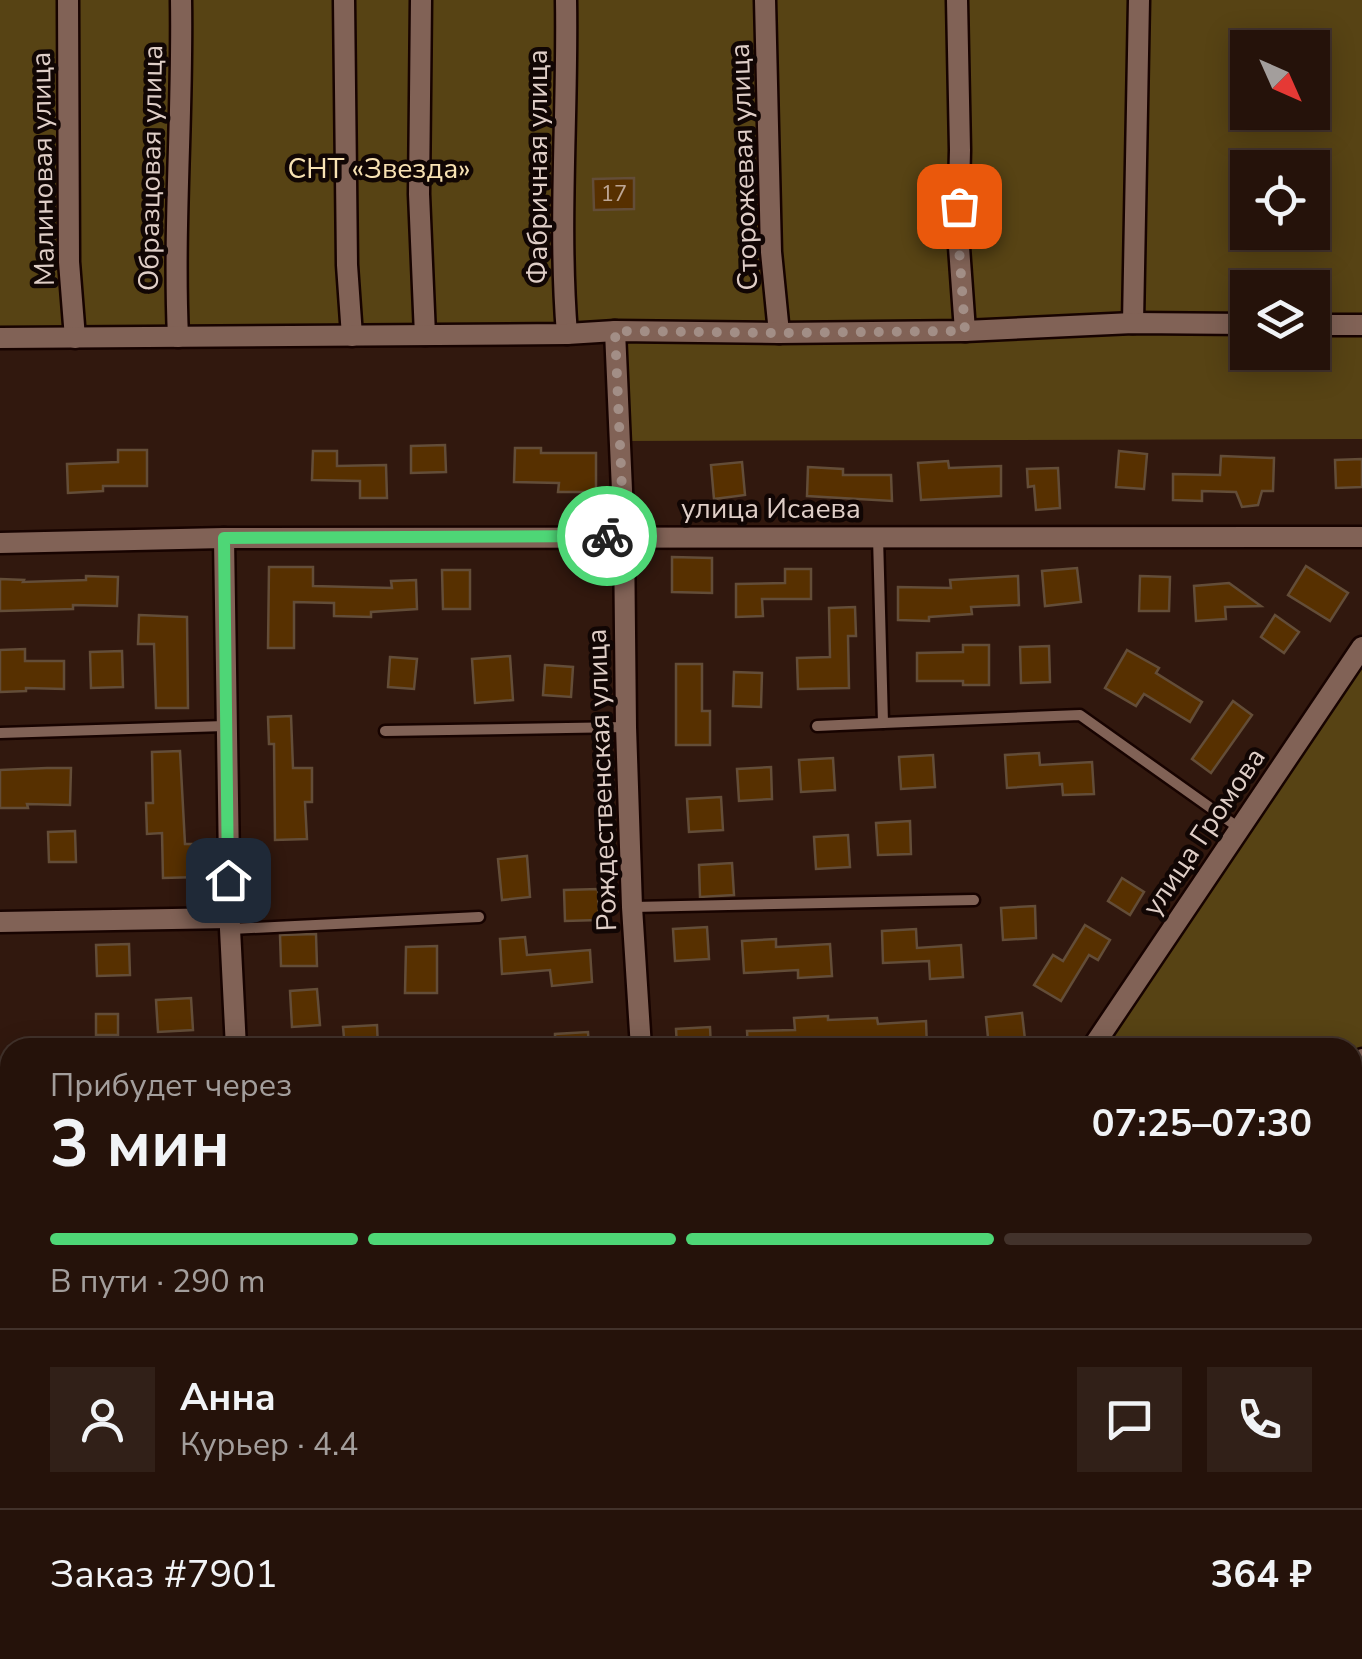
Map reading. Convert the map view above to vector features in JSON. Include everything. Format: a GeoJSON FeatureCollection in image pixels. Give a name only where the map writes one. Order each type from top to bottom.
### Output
{"type":"FeatureCollection","features":[{"type":"Feature","properties":{"kind":"street","name":"Малиновая улица"},"geometry":{"type":"LineString","coordinates":[[68,0],[70,262],[75,338]]}},
{"type":"Feature","properties":{"kind":"street","name":"Образцовая улица"},"geometry":{"type":"LineString","coordinates":[[178,337],[175,276],[182,64],[180,0]]}},
{"type":"Feature","properties":{"kind":"street"},"geometry":{"type":"LineString","coordinates":[[344,0],[347,265],[352,336]]}},
{"type":"Feature","properties":{"kind":"street"},"geometry":{"type":"LineString","coordinates":[[421,0],[419,194],[425,336]]}},
{"type":"Feature","properties":{"kind":"street","name":"Фабричная улица"},"geometry":{"type":"LineString","coordinates":[[566,0],[562,271],[567,334]]}},
{"type":"Feature","properties":{"kind":"street","name":"Сторожевая улица"},"geometry":{"type":"LineString","coordinates":[[765,0],[771,252],[779,333]]}},
{"type":"Feature","properties":{"kind":"street"},"geometry":{"type":"LineString","coordinates":[[956,0],[958,234],[965,331]]}},
{"type":"Feature","properties":{"kind":"street"},"geometry":{"type":"LineString","coordinates":[[1133,323],[1139,0]]}},
{"type":"Feature","properties":{"kind":"street"},"geometry":{"type":"LineString","coordinates":[[0,338],[965,331],[1133,323],[1230,324]]}},
{"type":"Feature","properties":{"kind":"street"},"geometry":{"type":"LineString","coordinates":[[1330,325],[1362,325]]}},
{"type":"Feature","properties":{"kind":"street","name":"Рождественская улица"},"geometry":{"type":"LineString","coordinates":[[615,331],[639,1038]]}},
{"type":"Feature","properties":{"kind":"street","name":"улица Исаева"},"geometry":{"type":"LineString","coordinates":[[0,543],[624,536],[1362,537]]}},
{"type":"Feature","properties":{"kind":"street"},"geometry":{"type":"LineString","coordinates":[[224,538],[225,726],[236,1038]]}},
{"type":"Feature","properties":{"kind":"street","name":"улица Громова"},"geometry":{"type":"LineString","coordinates":[[1099,1038],[1362,647]]}},
{"type":"Feature","properties":{"kind":"street"},"geometry":{"type":"LineString","coordinates":[[0,922],[230,924]]}},
{"type":"Feature","properties":{"kind":"lane"},"geometry":{"type":"LineString","coordinates":[[878,536],[883,724]]}},
{"type":"Feature","properties":{"kind":"lane"},"geometry":{"type":"LineString","coordinates":[[818,726],[1080,715],[1239,828]]}},
{"type":"Feature","properties":{"kind":"lane"},"geometry":{"type":"LineString","coordinates":[[0,733],[225,726]]}},
{"type":"Feature","properties":{"kind":"lane"},"geometry":{"type":"LineString","coordinates":[[385,731],[626,727]]}},
{"type":"Feature","properties":{"kind":"lane"},"geometry":{"type":"LineString","coordinates":[[632,907],[974,900]]}},
{"type":"Feature","properties":{"kind":"lane"},"geometry":{"type":"LineString","coordinates":[[230,924],[479,917]]}},
{"type":"Feature","properties":{"kind":"green space","name":"СНТ «Звезда»"},"geometry":{"type":"Polygon","coordinates":[[[0,0],[1362,0],[1362,319],[1330,320],[1330,270],[1230,270],[1230,370],[1330,370],[1330,328],[1362,328],[1362,439],[622,441],[622,353],[634,335],[0,338],[0,0]]]}},
{"type":"Feature","properties":{"kind":"green space"},"geometry":{"type":"Polygon","coordinates":[[[1362,644],[1362,1038],[1088,1038],[1221,838],[1362,644]]]}},
{"type":"Feature","properties":{"kind":"building"},"geometry":{"type":"Polygon","coordinates":[[[634,178],[634,209],[594,210],[593,179],[634,178]]]}},
{"type":"Feature","properties":{"kind":"building"},"geometry":{"type":"Polygon","coordinates":[[[445,445],[446,472],[411,473],[411,446],[445,445]]]}},
{"type":"Feature","properties":{"kind":"building"},"geometry":{"type":"Polygon","coordinates":[[[515,448],[541,448],[541,453],[596,453],[596,492],[558,492],[559,483],[514,482],[515,448]]]}},
{"type":"Feature","properties":{"kind":"building"},"geometry":{"type":"Polygon","coordinates":[[[118,450],[147,450],[147,486],[103,486],[103,491],[68,493],[67,464],[118,462],[118,450]]]}},
{"type":"Feature","properties":{"kind":"building"},"geometry":{"type":"Polygon","coordinates":[[[313,451],[337,451],[337,466],[386,465],[387,498],[360,498],[360,481],[312,480],[313,451]]]}},
{"type":"Feature","properties":{"kind":"building"},"geometry":{"type":"Polygon","coordinates":[[[1119,451],[1147,454],[1144,489],[1116,487],[1119,451]]]}},
{"type":"Feature","properties":{"kind":"building"},"geometry":{"type":"Polygon","coordinates":[[[1221,456],[1274,458],[1273,491],[1262,491],[1258,505],[1242,507],[1236,492],[1202,491],[1202,501],[1173,500],[1173,474],[1220,475],[1221,456]]]}},
{"type":"Feature","properties":{"kind":"building"},"geometry":{"type":"Polygon","coordinates":[[[1362,459],[1362,487],[1336,488],[1335,460],[1362,459]]]}},
{"type":"Feature","properties":{"kind":"building"},"geometry":{"type":"Polygon","coordinates":[[[948,461],[949,468],[1001,466],[1001,496],[921,500],[918,463],[948,461]]]}},
{"type":"Feature","properties":{"kind":"building"},"geometry":{"type":"Polygon","coordinates":[[[742,462],[745,495],[714,499],[711,465],[742,462]]]}},
{"type":"Feature","properties":{"kind":"building"},"geometry":{"type":"Polygon","coordinates":[[[808,467],[843,469],[843,475],[891,475],[892,501],[807,496],[808,467]]]}},
{"type":"Feature","properties":{"kind":"building"},"geometry":{"type":"Polygon","coordinates":[[[1058,468],[1060,508],[1036,510],[1034,486],[1028,487],[1027,469],[1058,468]]]}},
{"type":"Feature","properties":{"kind":"building"},"geometry":{"type":"Polygon","coordinates":[[[672,557],[712,558],[712,593],[672,592],[672,557]]]}},
{"type":"Feature","properties":{"kind":"building"},"geometry":{"type":"Polygon","coordinates":[[[1306,566],[1348,593],[1330,621],[1288,595],[1306,566]]]}},
{"type":"Feature","properties":{"kind":"building"},"geometry":{"type":"Polygon","coordinates":[[[269,567],[313,567],[313,586],[392,588],[391,581],[416,580],[417,609],[371,612],[371,617],[334,616],[334,603],[294,602],[294,648],[268,648],[269,567]]]}},
{"type":"Feature","properties":{"kind":"building"},"geometry":{"type":"Polygon","coordinates":[[[1077,568],[1081,602],[1045,606],[1042,571],[1077,568]]]}},
{"type":"Feature","properties":{"kind":"building"},"geometry":{"type":"Polygon","coordinates":[[[785,569],[811,569],[811,599],[762,599],[763,616],[736,617],[736,584],[785,583],[785,569]]]}},
{"type":"Feature","properties":{"kind":"building"},"geometry":{"type":"Polygon","coordinates":[[[442,570],[470,570],[470,609],[443,609],[442,570]]]}},
{"type":"Feature","properties":{"kind":"building"},"geometry":{"type":"Polygon","coordinates":[[[86,576],[118,577],[117,606],[0,611],[0,579],[86,580],[86,576]]]}},
{"type":"Feature","properties":{"kind":"building"},"geometry":{"type":"Polygon","coordinates":[[[1018,576],[1019,605],[971,607],[972,614],[929,617],[929,621],[898,620],[898,587],[951,588],[950,580],[1018,576]]]}},
{"type":"Feature","properties":{"kind":"building"},"geometry":{"type":"Polygon","coordinates":[[[1140,576],[1170,577],[1169,611],[1139,611],[1140,576]]]}},
{"type":"Feature","properties":{"kind":"building"},"geometry":{"type":"Polygon","coordinates":[[[1229,583],[1261,606],[1225,607],[1226,619],[1196,621],[1194,586],[1229,583]]]}},
{"type":"Feature","properties":{"kind":"building"},"geometry":{"type":"Polygon","coordinates":[[[855,607],[856,636],[848,636],[849,688],[798,689],[797,658],[830,657],[829,608],[855,607]]]}},
{"type":"Feature","properties":{"kind":"building"},"geometry":{"type":"Polygon","coordinates":[[[139,615],[187,617],[188,708],[156,708],[154,644],[138,644],[139,615]]]}},
{"type":"Feature","properties":{"kind":"building"},"geometry":{"type":"Polygon","coordinates":[[[1275,615],[1299,632],[1284,653],[1261,637],[1275,615]]]}},
{"type":"Feature","properties":{"kind":"building"},"geometry":{"type":"Polygon","coordinates":[[[963,645],[989,645],[989,685],[917,681],[917,653],[963,652],[963,645]]]}},
{"type":"Feature","properties":{"kind":"building"},"geometry":{"type":"Polygon","coordinates":[[[1049,646],[1050,682],[1021,683],[1020,647],[1049,646]]]}},
{"type":"Feature","properties":{"kind":"building"},"geometry":{"type":"Polygon","coordinates":[[[25,649],[25,661],[64,661],[64,689],[0,692],[0,650],[25,649]]]}},
{"type":"Feature","properties":{"kind":"building"},"geometry":{"type":"Polygon","coordinates":[[[1127,650],[1159,668],[1156,673],[1202,702],[1190,722],[1144,694],[1136,706],[1105,688],[1127,650]]]}},
{"type":"Feature","properties":{"kind":"building"},"geometry":{"type":"Polygon","coordinates":[[[122,651],[123,687],[91,688],[90,652],[122,651]]]}},
{"type":"Feature","properties":{"kind":"building"},"geometry":{"type":"Polygon","coordinates":[[[510,656],[513,700],[475,703],[472,659],[510,656]]]}},
{"type":"Feature","properties":{"kind":"building"},"geometry":{"type":"Polygon","coordinates":[[[390,657],[417,659],[414,689],[388,687],[390,657]]]}},
{"type":"Feature","properties":{"kind":"building"},"geometry":{"type":"Polygon","coordinates":[[[676,664],[702,664],[702,711],[710,711],[710,745],[676,745],[676,664]]]}},
{"type":"Feature","properties":{"kind":"building"},"geometry":{"type":"Polygon","coordinates":[[[545,665],[573,667],[571,697],[543,695],[545,665]]]}},
{"type":"Feature","properties":{"kind":"building"},"geometry":{"type":"Polygon","coordinates":[[[734,672],[762,673],[761,707],[733,706],[734,672]]]}},
{"type":"Feature","properties":{"kind":"building"},"geometry":{"type":"Polygon","coordinates":[[[1233,701],[1252,715],[1211,773],[1192,759],[1233,701]]]}},
{"type":"Feature","properties":{"kind":"building"},"geometry":{"type":"Polygon","coordinates":[[[291,716],[293,768],[312,768],[312,802],[305,802],[307,839],[275,840],[274,744],[269,744],[268,717],[291,716]]]}},
{"type":"Feature","properties":{"kind":"building"},"geometry":{"type":"Polygon","coordinates":[[[180,751],[185,844],[199,844],[200,877],[163,878],[162,833],[147,834],[146,803],[153,803],[152,752],[180,751]]]}},
{"type":"Feature","properties":{"kind":"building"},"geometry":{"type":"Polygon","coordinates":[[[1039,753],[1040,765],[1092,762],[1094,794],[1063,795],[1062,784],[1007,788],[1005,755],[1039,753]]]}},
{"type":"Feature","properties":{"kind":"building"},"geometry":{"type":"Polygon","coordinates":[[[933,755],[935,787],[901,789],[899,757],[933,755]]]}},
{"type":"Feature","properties":{"kind":"building"},"geometry":{"type":"Polygon","coordinates":[[[833,758],[835,790],[801,792],[799,760],[833,758]]]}},
{"type":"Feature","properties":{"kind":"building"},"geometry":{"type":"Polygon","coordinates":[[[771,767],[772,799],[739,801],[737,769],[771,767]]]}},
{"type":"Feature","properties":{"kind":"building"},"geometry":{"type":"Polygon","coordinates":[[[71,768],[70,805],[0,808],[0,770],[71,768]]]}},
{"type":"Feature","properties":{"kind":"building"},"geometry":{"type":"Polygon","coordinates":[[[721,797],[723,830],[689,832],[687,799],[721,797]]]}},
{"type":"Feature","properties":{"kind":"building"},"geometry":{"type":"Polygon","coordinates":[[[910,821],[911,854],[878,855],[876,823],[910,821]]]}},
{"type":"Feature","properties":{"kind":"building"},"geometry":{"type":"Polygon","coordinates":[[[75,831],[76,862],[49,862],[48,832],[75,831]]]}},
{"type":"Feature","properties":{"kind":"building"},"geometry":{"type":"Polygon","coordinates":[[[848,835],[850,867],[816,869],[814,837],[848,835]]]}},
{"type":"Feature","properties":{"kind":"building"},"geometry":{"type":"Polygon","coordinates":[[[527,856],[530,897],[502,900],[498,859],[527,856]]]}},
{"type":"Feature","properties":{"kind":"building"},"geometry":{"type":"Polygon","coordinates":[[[732,863],[734,895],[700,897],[699,865],[732,863]]]}},
{"type":"Feature","properties":{"kind":"building"},"geometry":{"type":"Polygon","coordinates":[[[1122,878],[1144,892],[1130,915],[1108,901],[1122,878]]]}},
{"type":"Feature","properties":{"kind":"building"},"geometry":{"type":"Polygon","coordinates":[[[598,889],[599,920],[565,921],[564,890],[598,889]]]}},
{"type":"Feature","properties":{"kind":"building"},"geometry":{"type":"Polygon","coordinates":[[[1035,906],[1036,938],[1003,940],[1001,908],[1035,906]]]}},
{"type":"Feature","properties":{"kind":"building"},"geometry":{"type":"Polygon","coordinates":[[[1085,925],[1110,940],[1098,960],[1089,955],[1061,1001],[1034,985],[1053,955],[1063,961],[1085,925]]]}},
{"type":"Feature","properties":{"kind":"building"},"geometry":{"type":"Polygon","coordinates":[[[707,927],[709,959],[675,961],[673,929],[707,927]]]}},
{"type":"Feature","properties":{"kind":"building"},"geometry":{"type":"Polygon","coordinates":[[[916,929],[917,948],[961,945],[963,977],[930,979],[929,961],[883,963],[882,931],[916,929]]]}},
{"type":"Feature","properties":{"kind":"building"},"geometry":{"type":"Polygon","coordinates":[[[316,934],[317,966],[281,966],[280,935],[316,934]]]}},
{"type":"Feature","properties":{"kind":"building"},"geometry":{"type":"Polygon","coordinates":[[[525,937],[527,955],[590,950],[592,982],[552,986],[550,970],[502,974],[500,939],[525,937]]]}},
{"type":"Feature","properties":{"kind":"building"},"geometry":{"type":"Polygon","coordinates":[[[776,939],[776,947],[830,944],[832,976],[798,978],[798,970],[744,973],[742,941],[776,939]]]}},
{"type":"Feature","properties":{"kind":"building"},"geometry":{"type":"Polygon","coordinates":[[[129,944],[130,975],[97,976],[96,945],[129,944]]]}},
{"type":"Feature","properties":{"kind":"building"},"geometry":{"type":"Polygon","coordinates":[[[437,946],[437,993],[405,993],[406,947],[437,946]]]}},
{"type":"Feature","properties":{"kind":"building"},"geometry":{"type":"Polygon","coordinates":[[[317,989],[320,1025],[292,1027],[290,991],[317,989]]]}},
{"type":"Feature","properties":{"kind":"building"},"geometry":{"type":"Polygon","coordinates":[[[191,998],[193,1030],[158,1032],[156,1000],[191,998]]]}},
{"type":"Feature","properties":{"kind":"building"},"geometry":{"type":"Polygon","coordinates":[[[1022,1013],[1025,1038],[988,1038],[986,1017],[1022,1013]]]}},
{"type":"Feature","properties":{"kind":"building"},"geometry":{"type":"Polygon","coordinates":[[[96,1014],[118,1014],[118,1035],[96,1035],[96,1014]]]}},
{"type":"Feature","properties":{"kind":"building"},"geometry":{"type":"Polygon","coordinates":[[[794,1018],[877,1018],[878,1024],[926,1021],[927,1038],[747,1038],[747,1031],[795,1030],[794,1018]]]}},
{"type":"Feature","properties":{"kind":"building"},"geometry":{"type":"Polygon","coordinates":[[[377,1025],[378,1038],[344,1038],[343,1027],[377,1025]]]}},
{"type":"Feature","properties":{"kind":"building"},"geometry":{"type":"Polygon","coordinates":[[[710,1027],[711,1038],[676,1038],[676,1029],[710,1027]]]}},
{"type":"Feature","properties":{"kind":"building"},"geometry":{"type":"Polygon","coordinates":[[[588,1032],[588,1038],[555,1038],[555,1034],[588,1032]]]}},
{"type":"Feature","properties":{"kind":"way so far"},"geometry":{"type":"LineString","coordinates":[[607,536],[624,536],[615,331],[965,331],[959,206]]}},
{"type":"Feature","properties":{"kind":"route"},"geometry":{"type":"LineString","coordinates":[[228,880],[224,538],[607,536]]}}]}
